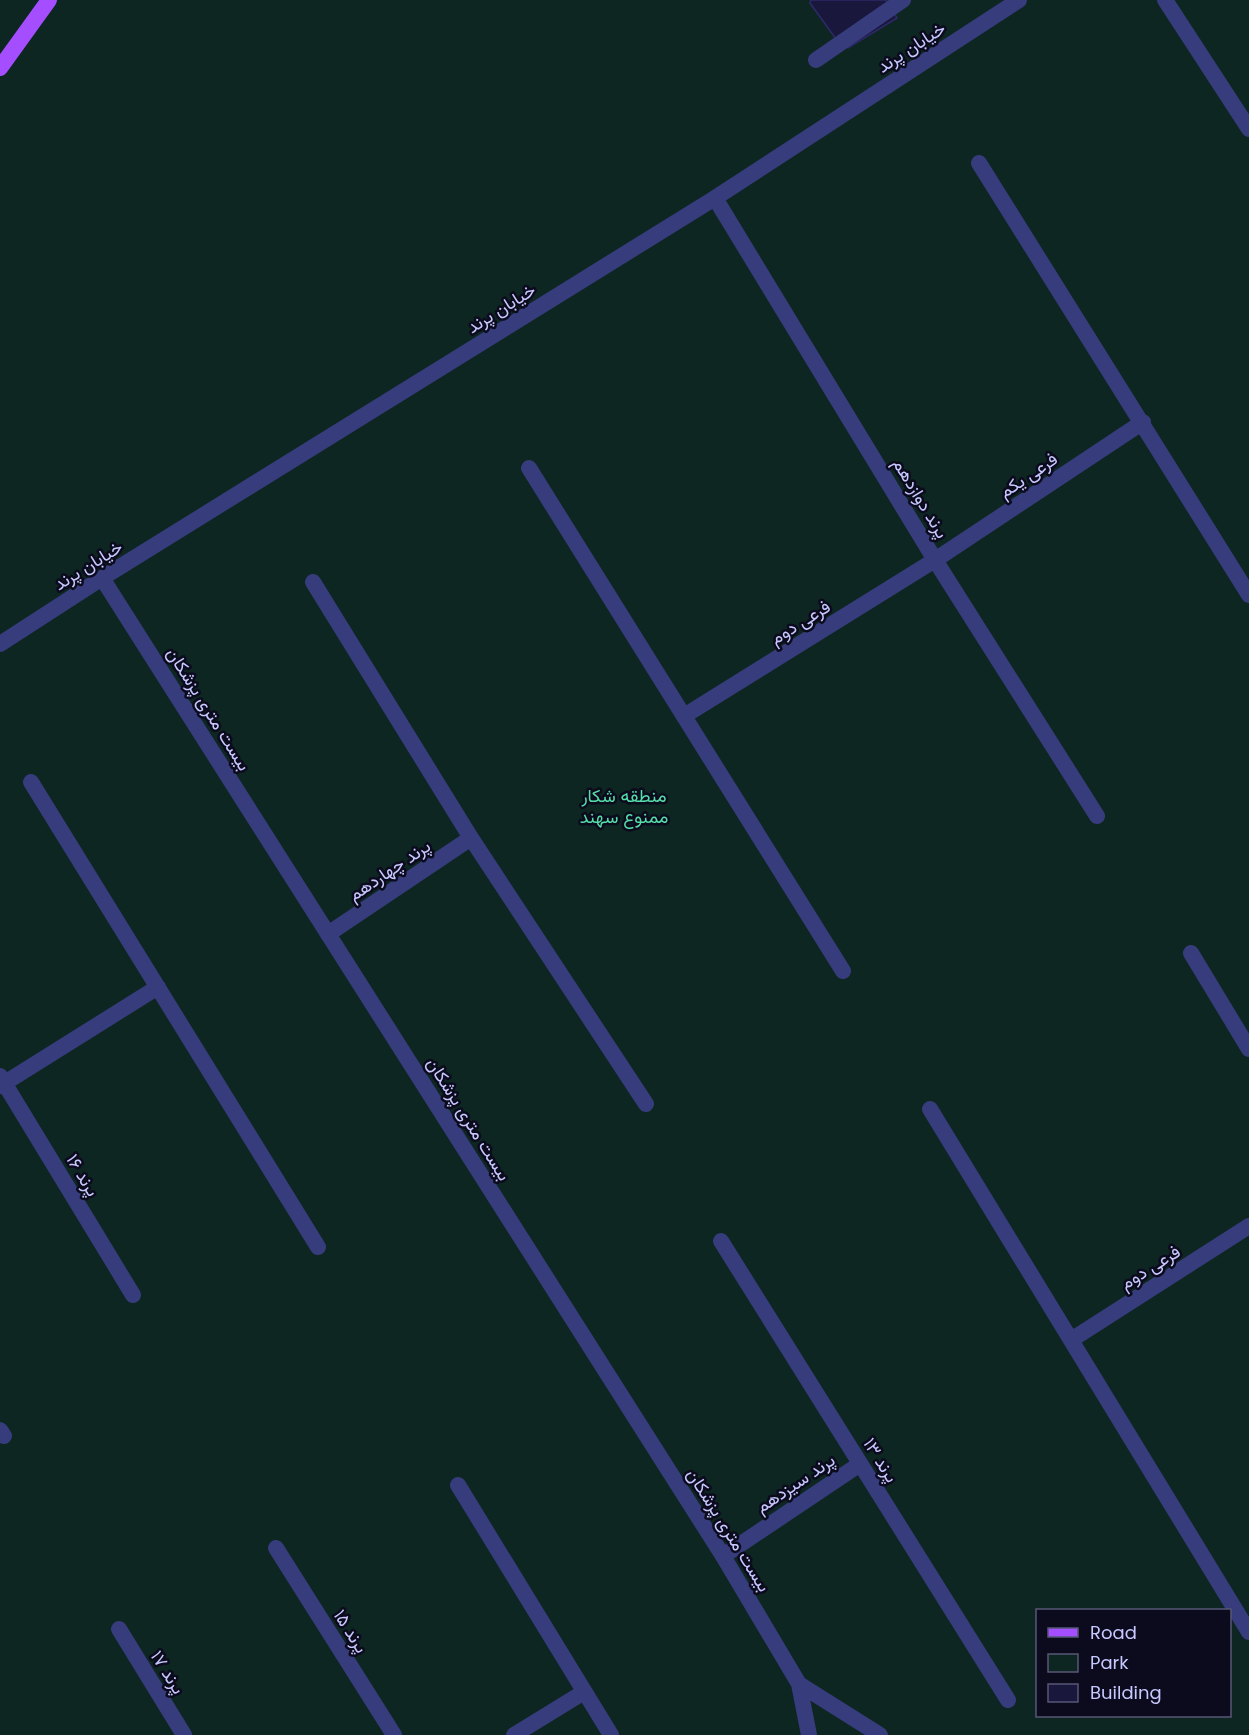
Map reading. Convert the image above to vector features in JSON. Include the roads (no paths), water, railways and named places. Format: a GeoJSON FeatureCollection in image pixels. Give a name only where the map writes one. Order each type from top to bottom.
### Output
{"type":"FeatureCollection","features":[{"type":"Feature","properties":{"kind":"main road"},"geometry":{"type":"LineString","coordinates":[[0,68],[49,0]]}},
{"type":"Feature","properties":{"kind":"street"},"geometry":{"type":"LineString","coordinates":[[816,60],[903,0]]}},
{"type":"Feature","properties":{"kind":"street","name":"خیابان پرند"},"geometry":{"type":"LineString","coordinates":[[0,644],[102,578],[715,198],[1019,0]]}},
{"type":"Feature","properties":{"kind":"street"},"geometry":{"type":"LineString","coordinates":[[1166,0],[1249,129]]}},
{"type":"Feature","properties":{"kind":"street"},"geometry":{"type":"LineString","coordinates":[[979,163],[1143,422],[1249,595]]}},
{"type":"Feature","properties":{"kind":"street","name":"پرند دوازدهم"},"geometry":{"type":"LineString","coordinates":[[715,198],[936,560],[1097,816]]}},
{"type":"Feature","properties":{"kind":"street","name":"فرعی یکم"},"geometry":{"type":"LineString","coordinates":[[936,560],[1143,422]]}},
{"type":"Feature","properties":{"kind":"street"},"geometry":{"type":"LineString","coordinates":[[530,468],[843,972]]}},
{"type":"Feature","properties":{"kind":"street","name":"فرعی دوم"},"geometry":{"type":"LineString","coordinates":[[684,716],[936,560]]}},
{"type":"Feature","properties":{"kind":"street","name":"بیست متری پزشکان"},"geometry":{"type":"LineString","coordinates":[[102,578],[723,1556],[799,1684]]}},
{"type":"Feature","properties":{"kind":"street"},"geometry":{"type":"LineString","coordinates":[[313,582],[471,838],[646,1104]]}},
{"type":"Feature","properties":{"kind":"street"},"geometry":{"type":"LineString","coordinates":[[31,783],[318,1247]]}},
{"type":"Feature","properties":{"kind":"street","name":"پرند چهاردهم"},"geometry":{"type":"LineString","coordinates":[[328,934],[471,838]]}},
{"type":"Feature","properties":{"kind":"street"},"geometry":{"type":"LineString","coordinates":[[1191,953],[1249,1049]]}},
{"type":"Feature","properties":{"kind":"street"},"geometry":{"type":"LineString","coordinates":[[1,1082],[158,987]]}},
{"type":"Feature","properties":{"kind":"street","name":"پرند ۱۶"},"geometry":{"type":"LineString","coordinates":[[1,1082],[133,1295]]}},
{"type":"Feature","properties":{"kind":"street"},"geometry":{"type":"LineString","coordinates":[[930,1109],[1249,1632]]}},
{"type":"Feature","properties":{"kind":"street","name":"فرعی دوم"},"geometry":{"type":"LineString","coordinates":[[1071,1340],[1249,1227]]}},
{"type":"Feature","properties":{"kind":"street","name":"پرند ۱۳"},"geometry":{"type":"LineString","coordinates":[[721,1241],[1008,1700]]}},
{"type":"Feature","properties":{"kind":"street","name":"پرند سیزدهم"},"geometry":{"type":"LineString","coordinates":[[723,1556],[860,1464]]}},
{"type":"Feature","properties":{"kind":"street"},"geometry":{"type":"LineString","coordinates":[[458,1485],[611,1735]]}},
{"type":"Feature","properties":{"kind":"street","name":"پرند ۱۵"},"geometry":{"type":"LineString","coordinates":[[276,1548],[394,1735]]}},
{"type":"Feature","properties":{"kind":"street","name":"پرند ۱۷"},"geometry":{"type":"LineString","coordinates":[[119,1629],[184,1735]]}},
{"type":"Feature","properties":{"kind":"street"},"geometry":{"type":"LineString","coordinates":[[799,1684],[809,1735]]}},
{"type":"Feature","properties":{"kind":"street"},"geometry":{"type":"LineString","coordinates":[[799,1684],[879,1735]]}},
{"type":"Feature","properties":{"kind":"street"},"geometry":{"type":"LineString","coordinates":[[514,1735],[584,1692]]}},
{"type":"Feature","properties":{"kind":"park label","name":"منطقه شکار ممنوع سهند"},"geometry":{"type":"Point","coordinates":[624,805]}}]}
